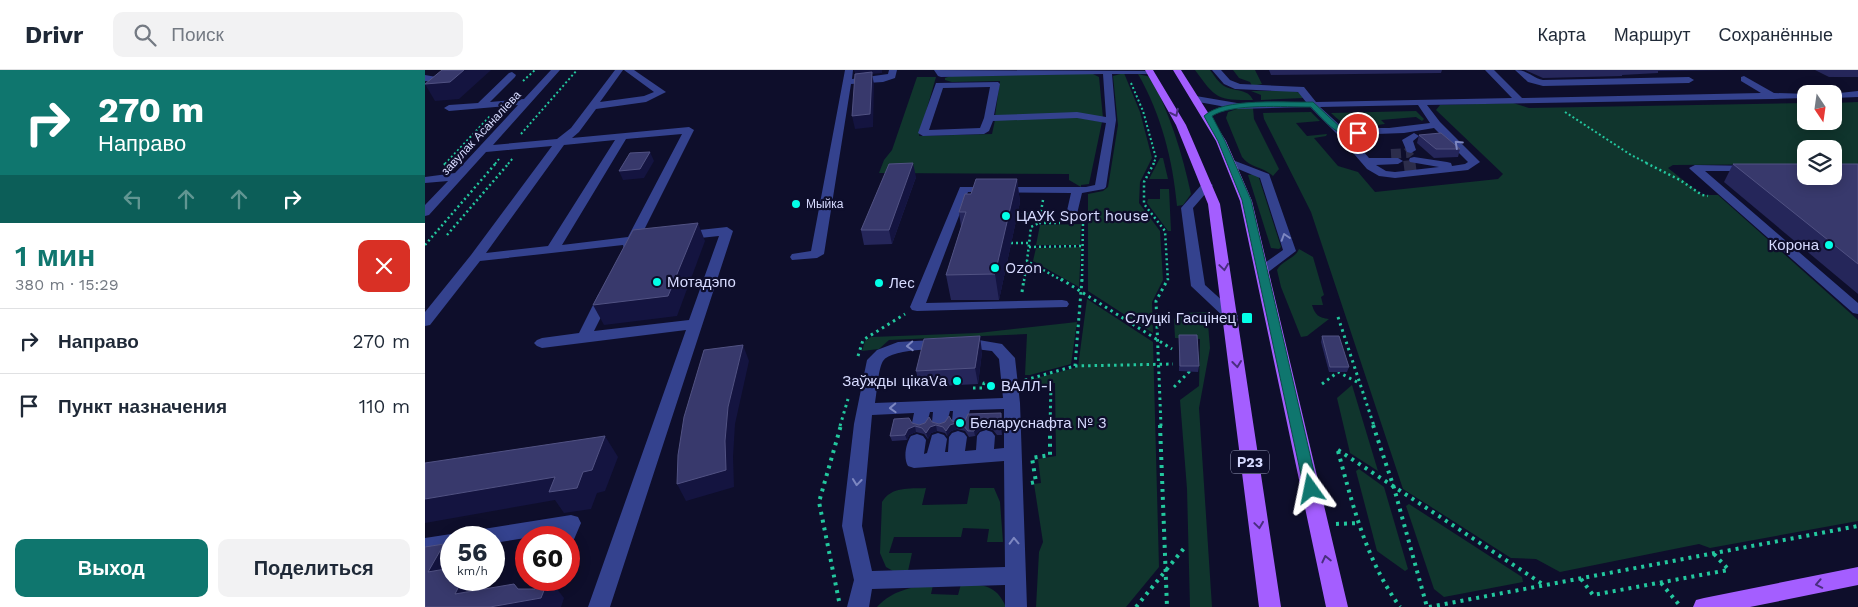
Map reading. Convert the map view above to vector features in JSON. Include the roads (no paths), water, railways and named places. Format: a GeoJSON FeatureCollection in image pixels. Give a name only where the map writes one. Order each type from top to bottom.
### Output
{"type":"FeatureCollection","features":[{"type":"Feature","properties":{"kind":"main road"},"geometry":{"type":"LineString","coordinates":[[1177,70],[1221,141],[1247,200],[1337,607]]}},
{"type":"Feature","properties":{"kind":"main road","name":"Р23"},"geometry":{"type":"LineString","coordinates":[[1150,71],[1181,126],[1214,204],[1270,607]]}},
{"type":"Feature","properties":{"kind":"main road"},"geometry":{"type":"LineString","coordinates":[[1704,607],[1858,576]]}},
{"type":"Feature","properties":{"kind":"street","name":"завулак Асаналіева"},"geometry":{"type":"LineString","coordinates":[[425,212],[556,70]]}},
{"type":"Feature","properties":{"kind":"street"},"geometry":{"type":"LineString","coordinates":[[425,322],[476,258],[561,141],[575,130],[619,70]]}},
{"type":"Feature","properties":{"kind":"street"},"geometry":{"type":"LineString","coordinates":[[593,106],[646,99],[661,92],[628,70]]}},
{"type":"Feature","properties":{"kind":"street"},"geometry":{"type":"LineString","coordinates":[[797,257],[817,254],[849,70]]}},
{"type":"Feature","properties":{"kind":"street"},"geometry":{"type":"LineString","coordinates":[[847,82],[883,79],[892,76],[893,70]]}},
{"type":"Feature","properties":{"kind":"street"},"geometry":{"type":"LineString","coordinates":[[1216,70],[1227,82],[1237,87],[1301,89],[1313,105],[1340,131],[1364,159],[1383,174],[1395,175],[1468,167],[1475,162],[1439,127],[1421,103]]}},
{"type":"Feature","properties":{"kind":"street"},"geometry":{"type":"LineString","coordinates":[[1489,70],[1520,101]]}},
{"type":"Feature","properties":{"kind":"street"},"geometry":{"type":"LineString","coordinates":[[1519,70],[1531,80],[1543,83],[1696,85]]}},
{"type":"Feature","properties":{"kind":"street"},"geometry":{"type":"LineString","coordinates":[[1673,70],[1717,97]]}},
{"type":"Feature","properties":{"kind":"street"},"geometry":{"type":"LineString","coordinates":[[1062,304],[917,306],[964,189],[1077,190],[1100,187],[1111,120],[1107,71]]}},
{"type":"Feature","properties":{"kind":"street"},"geometry":{"type":"LineString","coordinates":[[939,85],[995,84],[989,118],[984,131],[923,133],[939,85],[939,72],[1150,71]]}},
{"type":"Feature","properties":{"kind":"street"},"geometry":{"type":"LineString","coordinates":[[480,106],[512,75]]}},
{"type":"Feature","properties":{"kind":"street"},"geometry":{"type":"LineString","coordinates":[[425,78],[439,80]]}},
{"type":"Feature","properties":{"kind":"street"},"geometry":{"type":"LineString","coordinates":[[1745,79],[1773,96]]}},
{"type":"Feature","properties":{"kind":"street"},"geometry":{"type":"LineString","coordinates":[[1843,95],[1858,94]]}},
{"type":"Feature","properties":{"kind":"street"},"geometry":{"type":"LineString","coordinates":[[1196,99],[1212,104],[1237,106],[1797,95]]}},
{"type":"Feature","properties":{"kind":"street"},"geometry":{"type":"LineString","coordinates":[[449,108],[526,102]]}},
{"type":"Feature","properties":{"kind":"street"},"geometry":{"type":"LineString","coordinates":[[1207,116],[1216,110],[1237,106]]}},
{"type":"Feature","properties":{"kind":"street"},"geometry":{"type":"LineString","coordinates":[[989,118],[1077,115],[1111,120]]}},
{"type":"Feature","properties":{"kind":"street"},"geometry":{"type":"LineString","coordinates":[[1340,131],[1358,133],[1439,127]]}},
{"type":"Feature","properties":{"kind":"street"},"geometry":{"type":"LineString","coordinates":[[1348,140],[1366,141],[1433,134],[1439,127]]}},
{"type":"Feature","properties":{"kind":"street"},"geometry":{"type":"LineString","coordinates":[[483,149],[689,130],[623,258]]}},
{"type":"Feature","properties":{"kind":"street"},"geometry":{"type":"LineString","coordinates":[[552,250],[623,136]]}},
{"type":"Feature","properties":{"kind":"street"},"geometry":{"type":"LineString","coordinates":[[1414,136],[1407,140],[1415,158],[1437,164],[1468,167]]}},
{"type":"Feature","properties":{"kind":"street"},"geometry":{"type":"LineString","coordinates":[[1369,155],[1398,161],[1382,169],[1364,159],[1369,155]]}},
{"type":"Feature","properties":{"kind":"street"},"geometry":{"type":"LineString","coordinates":[[1230,162],[1265,176],[1290,251],[1262,270]]}},
{"type":"Feature","properties":{"kind":"street"},"geometry":{"type":"LineString","coordinates":[[1760,168],[1695,168],[1858,310]]}},
{"type":"Feature","properties":{"kind":"street"},"geometry":{"type":"LineString","coordinates":[[428,179],[458,176]]}},
{"type":"Feature","properties":{"kind":"street"},"geometry":{"type":"LineString","coordinates":[[1207,185],[1187,208],[1198,286],[1231,316]]}},
{"type":"Feature","properties":{"kind":"street"},"geometry":{"type":"LineString","coordinates":[[1077,190],[1078,214]]}},
{"type":"Feature","properties":{"kind":"street"},"geometry":{"type":"LineString","coordinates":[[476,258],[727,230],[599,607]]}},
{"type":"Feature","properties":{"kind":"street"},"geometry":{"type":"LineString","coordinates":[[584,337],[610,285]]}},
{"type":"Feature","properties":{"kind":"street"},"geometry":{"type":"LineString","coordinates":[[542,343],[695,324]]}},
{"type":"Feature","properties":{"kind":"street"},"geometry":{"type":"LineString","coordinates":[[858,607],[864,580],[852,526],[865,409],[875,360],[882,353],[898,347],[967,343],[997,347],[1007,358],[1011,403],[1016,607]]}},
{"type":"Feature","properties":{"kind":"street"},"geometry":{"type":"LineString","coordinates":[[865,409],[920,423],[940,422],[961,413],[988,419],[1011,403]]}},
{"type":"Feature","properties":{"kind":"street"},"geometry":{"type":"LineString","coordinates":[[956,458],[961,413]]}},
{"type":"Feature","properties":{"kind":"street"},"geometry":{"type":"LineString","coordinates":[[984,456],[988,419]]}},
{"type":"Feature","properties":{"kind":"street"},"geometry":{"type":"LineString","coordinates":[[935,460],[940,422]]}},
{"type":"Feature","properties":{"kind":"street"},"geometry":{"type":"LineString","coordinates":[[920,423],[914,461],[1012,454]]}},
{"type":"Feature","properties":{"kind":"street"},"geometry":{"type":"LineString","coordinates":[[552,526],[571,523],[570,526]]}},
{"type":"Feature","properties":{"kind":"street"},"geometry":{"type":"LineString","coordinates":[[425,546],[440,544]]}},
{"type":"Feature","properties":{"kind":"street"},"geometry":{"type":"LineString","coordinates":[[864,580],[1015,576]]}},
{"type":"Feature","properties":{"kind":"tunnel"},"geometry":{"type":"LineString","coordinates":[[1391,154],[1407,153],[1411,150]]}},
{"type":"Feature","properties":{"kind":"tunnel"},"geometry":{"type":"LineString","coordinates":[[1404,167],[1420,165]]}},
{"type":"Feature","properties":{"kind":"place","name":"Мыйка"},"geometry":{"type":"Point","coordinates":[796,204]}},
{"type":"Feature","properties":{"kind":"place","name":"ЦАУК Sport house"},"geometry":{"type":"Point","coordinates":[1006,216]}},
{"type":"Feature","properties":{"kind":"place","name":"Корона"},"geometry":{"type":"Point","coordinates":[1829,245]}},
{"type":"Feature","properties":{"kind":"place","name":"Ozon"},"geometry":{"type":"Point","coordinates":[995,268]}},
{"type":"Feature","properties":{"kind":"place","name":"Мотадэпо"},"geometry":{"type":"Point","coordinates":[657,282]}},
{"type":"Feature","properties":{"kind":"place","name":"Лес"},"geometry":{"type":"Point","coordinates":[879,283]}},
{"type":"Feature","properties":{"kind":"place","name":"Слуцкі Гасцінец"},"geometry":{"type":"Point","coordinates":[1247,318]}},
{"type":"Feature","properties":{"kind":"place","name":"Заўжды цікаVа"},"geometry":{"type":"Point","coordinates":[957,381]}},
{"type":"Feature","properties":{"kind":"place","name":"ВАЛЛ-І"},"geometry":{"type":"Point","coordinates":[991,386]}},
{"type":"Feature","properties":{"kind":"place","name":"Беларуснафта № 3"},"geometry":{"type":"Point","coordinates":[960,423]}}]}
